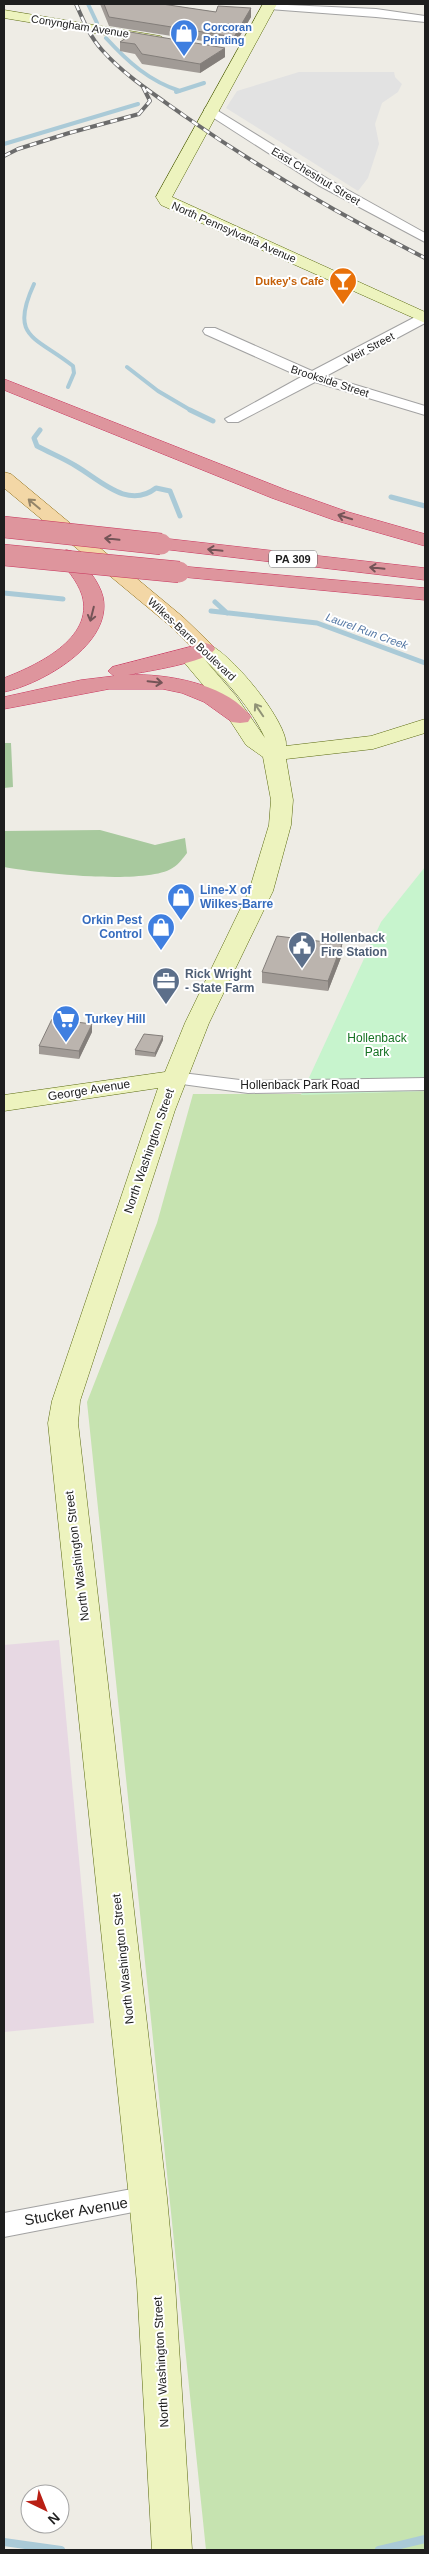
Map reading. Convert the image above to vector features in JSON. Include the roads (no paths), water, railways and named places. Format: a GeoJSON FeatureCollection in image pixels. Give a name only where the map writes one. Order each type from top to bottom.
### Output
{"type":"FeatureCollection","features":[{"type":"Feature","properties":{"kind":"highway"},"geometry":{"type":"LineString","coordinates":[[4,384],[279,494],[342,516],[425,540]]}},
{"type":"Feature","properties":{"kind":"highway"},"geometry":{"type":"LineString","coordinates":[[4,397],[212,467]]}},
{"type":"Feature","properties":{"kind":"highway","name":"PA 309"},"geometry":{"type":"LineString","coordinates":[[7,511],[161,544],[425,574]]}},
{"type":"Feature","properties":{"kind":"highway","name":"PA 309"},"geometry":{"type":"LineString","coordinates":[[4,542],[179,567],[425,590]]}},
{"type":"Feature","properties":{"kind":"highway"},"geometry":{"type":"LineString","coordinates":[[4,555],[179,567],[369,591],[425,594]]}},
{"type":"Feature","properties":{"kind":"highway"},"geometry":{"type":"LineString","coordinates":[[4,686],[28,676],[60,658],[78,642],[87,628],[94,612],[93,596],[89,587],[67,556]]}},
{"type":"Feature","properties":{"kind":"highway"},"geometry":{"type":"LineString","coordinates":[[4,686],[191,651]]}},
{"type":"Feature","properties":{"kind":"highway"},"geometry":{"type":"LineString","coordinates":[[4,696],[191,651]]}},
{"type":"Feature","properties":{"kind":"highway"},"geometry":{"type":"LineString","coordinates":[[4,703],[94,685],[120,682],[156,682],[188,688],[211,696],[240,718]]}},
{"type":"Feature","properties":{"kind":"main road","name":"Wilkes-Barre Boulevard"},"geometry":{"type":"LineString","coordinates":[[4,478],[176,621],[191,651]]}},
{"type":"Feature","properties":{"kind":"main road","name":"Wilkes-Barre Boulevard"},"geometry":{"type":"LineString","coordinates":[[7,511],[191,651]]}},
{"type":"Feature","properties":{"kind":"street"},"geometry":{"type":"LineString","coordinates":[[270,5],[376,13],[425,19]]}},
{"type":"Feature","properties":{"kind":"street","name":"North Pennsylvania Avenue"},"geometry":{"type":"LineString","coordinates":[[270,5],[237,53],[210,110],[164,193],[164,197],[167,202],[425,318]]}},
{"type":"Feature","properties":{"kind":"street","name":"Conyngham Avenue"},"geometry":{"type":"LineString","coordinates":[[4,14],[175,42]]}},
{"type":"Feature","properties":{"kind":"street","name":"East Chestnut Street"},"geometry":{"type":"LineString","coordinates":[[210,110],[323,182],[425,238]]}},
{"type":"Feature","properties":{"kind":"street","name":"Weir Street"},"geometry":{"type":"LineString","coordinates":[[233,419],[425,318]]}},
{"type":"Feature","properties":{"kind":"street","name":"Brookside Street"},"geometry":{"type":"LineString","coordinates":[[210,331],[296,371],[425,411]]}},
{"type":"Feature","properties":{"kind":"street","name":"Wilkes-Barre Boulevard"},"geometry":{"type":"LineString","coordinates":[[191,651],[237,680],[257,706],[276,737],[274,754],[254,740],[191,651]]}},
{"type":"Feature","properties":{"kind":"street"},"geometry":{"type":"LineString","coordinates":[[274,754],[372,742],[425,726]]}},
{"type":"Feature","properties":{"kind":"street","name":"North Washington Street"},"geometry":{"type":"LineString","coordinates":[[172,2550],[156,2284],[148,2198],[64,1423],[66,1401],[174,1078],[197,1023],[261,891],[272,858],[280,825],[282,800],[274,754]]}},
{"type":"Feature","properties":{"kind":"street","name":"Hollenback Park Road"},"geometry":{"type":"LineString","coordinates":[[174,1078],[248,1086],[425,1084]]}},
{"type":"Feature","properties":{"kind":"street","name":"George Avenue"},"geometry":{"type":"LineString","coordinates":[[4,1103],[174,1078]]}},
{"type":"Feature","properties":{"kind":"street","name":"Stucker Avenue"},"geometry":{"type":"LineString","coordinates":[[4,2225],[148,2198]]}},
{"type":"Feature","properties":{"kind":"waterway"},"geometry":{"type":"LineString","coordinates":[[88,4],[97,23]]}},
{"type":"Feature","properties":{"kind":"waterway"},"geometry":{"type":"LineString","coordinates":[[106,38],[140,70],[158,82],[180,91]]}},
{"type":"Feature","properties":{"kind":"waterway"},"geometry":{"type":"LineString","coordinates":[[180,91],[204,83]]}},
{"type":"Feature","properties":{"kind":"waterway"},"geometry":{"type":"LineString","coordinates":[[4,144],[138,104]]}},
{"type":"Feature","properties":{"kind":"waterway"},"geometry":{"type":"LineString","coordinates":[[34,284],[24,315],[25,326],[37,341],[73,366],[74,373],[68,387]]}},
{"type":"Feature","properties":{"kind":"waterway"},"geometry":{"type":"LineString","coordinates":[[127,367],[158,391],[192,411]]}},
{"type":"Feature","properties":{"kind":"waterway"},"geometry":{"type":"LineString","coordinates":[[192,411],[213,421]]}},
{"type":"Feature","properties":{"kind":"waterway"},"geometry":{"type":"LineString","coordinates":[[40,430],[34,438],[37,446],[71,463],[114,491],[135,496],[146,494],[156,488],[170,491],[180,516]]}},
{"type":"Feature","properties":{"kind":"waterway"},"geometry":{"type":"LineString","coordinates":[[391,497],[425,506]]}},
{"type":"Feature","properties":{"kind":"waterway","name":"Laurel Run Creek"},"geometry":{"type":"LineString","coordinates":[[4,593],[63,599]]}},
{"type":"Feature","properties":{"kind":"waterway"},"geometry":{"type":"LineString","coordinates":[[215,602],[227,613]]}},
{"type":"Feature","properties":{"kind":"waterway","name":"Laurel Run Creek"},"geometry":{"type":"LineString","coordinates":[[211,611],[227,613]]}},
{"type":"Feature","properties":{"kind":"waterway","name":"Laurel Run Creek"},"geometry":{"type":"LineString","coordinates":[[227,613],[317,623],[425,663]]}},
{"type":"Feature","properties":{"kind":"waterway"},"geometry":{"type":"LineString","coordinates":[[379,2550],[425,2539]]}},
{"type":"Feature","properties":{"kind":"waterway"},"geometry":{"type":"LineString","coordinates":[[4,2542],[61,2550]]}},
{"type":"Feature","properties":{"kind":"railway"},"geometry":{"type":"LineString","coordinates":[[76,4],[90,34],[98,45],[131,78],[215,137],[273,174],[363,226],[425,258]]}},
{"type":"Feature","properties":{"kind":"railway"},"geometry":{"type":"LineString","coordinates":[[4,156],[18,149],[69,133],[139,114],[150,101],[143,87]]}},
{"type":"Feature","properties":{"kind":"place","name":"Corcoran Printing"},"geometry":{"type":"Point","coordinates":[184,57]}},
{"type":"Feature","properties":{"kind":"place","name":"Dukey's Cafe"},"geometry":{"type":"Point","coordinates":[343,305]}},
{"type":"Feature","properties":{"kind":"place","name":"Line-X of Wilkes-Barre"},"geometry":{"type":"Point","coordinates":[181,921]}},
{"type":"Feature","properties":{"kind":"place","name":"Orkin Pest Control"},"geometry":{"type":"Point","coordinates":[161,951]}},
{"type":"Feature","properties":{"kind":"place","name":"Hollenback Fire Station"},"geometry":{"type":"Point","coordinates":[302,969]}},
{"type":"Feature","properties":{"kind":"place","name":"Rick Wright - State Farm"},"geometry":{"type":"Point","coordinates":[166,1005]}},
{"type":"Feature","properties":{"kind":"place","name":"Turkey Hill"},"geometry":{"type":"Point","coordinates":[66,1043]}},
{"type":"Feature","properties":{"kind":"park label","name":"Hollenback Park"},"geometry":{"type":"Point","coordinates":[377,1045]}}]}
